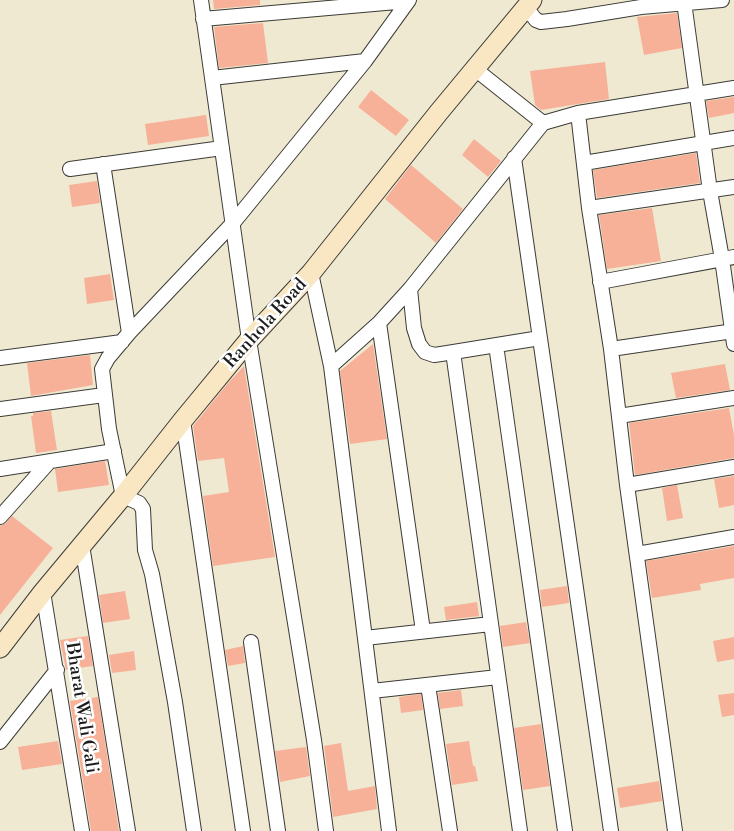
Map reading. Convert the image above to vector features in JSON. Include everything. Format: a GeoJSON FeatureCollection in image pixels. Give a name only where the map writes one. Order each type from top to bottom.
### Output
{"type":"FeatureCollection","features":[{"type":"Feature","properties":{"kind":"street"},"geometry":{"type":"LineString","coordinates":[[201,0],[249,340],[314,740],[325,831]]}},
{"type":"Feature","properties":{"kind":"street"},"geometry":{"type":"LineString","coordinates":[[530,2],[536,20],[541,22],[641,7],[722,0]]}},
{"type":"Feature","properties":{"kind":"street"},"geometry":{"type":"LineString","coordinates":[[203,20],[408,1]]}},
{"type":"Feature","properties":{"kind":"street"},"geometry":{"type":"LineString","coordinates":[[194,831],[175,702],[152,574],[145,550],[143,509],[139,503],[123,496],[104,395],[102,369],[108,358],[233,223],[365,60],[408,1]]}},
{"type":"Feature","properties":{"kind":"street","name":"Ranhola Road"},"geometry":{"type":"LineString","coordinates":[[0,648],[43,592],[183,420],[249,340],[311,273],[439,112],[530,2]]}},
{"type":"Feature","properties":{"kind":"street"},"geometry":{"type":"LineString","coordinates":[[611,349],[734,335],[728,258],[710,191],[684,2]]}},
{"type":"Feature","properties":{"kind":"street"},"geometry":{"type":"LineString","coordinates":[[212,78],[365,60]]}},
{"type":"Feature","properties":{"kind":"street"},"geometry":{"type":"LineString","coordinates":[[475,69],[543,123]]}},
{"type":"Feature","properties":{"kind":"street"},"geometry":{"type":"LineString","coordinates":[[331,366],[379,323],[410,289],[543,123],[578,113],[734,88]]}},
{"type":"Feature","properties":{"kind":"street"},"geometry":{"type":"LineString","coordinates":[[578,113],[589,208],[611,349],[627,485],[675,831]]}},
{"type":"Feature","properties":{"kind":"street"},"geometry":{"type":"LineString","coordinates":[[584,163],[734,138]]}},
{"type":"Feature","properties":{"kind":"street"},"geometry":{"type":"LineString","coordinates":[[70,169],[222,148]]}},
{"type":"Feature","properties":{"kind":"street"},"geometry":{"type":"LineString","coordinates":[[514,158],[610,831]]}},
{"type":"Feature","properties":{"kind":"street"},"geometry":{"type":"LineString","coordinates":[[103,164],[126,338]]}},
{"type":"Feature","properties":{"kind":"street"},"geometry":{"type":"LineString","coordinates":[[589,208],[734,187]]}},
{"type":"Feature","properties":{"kind":"street"},"geometry":{"type":"LineString","coordinates":[[600,282],[728,258]]}},
{"type":"Feature","properties":{"kind":"street"},"geometry":{"type":"LineString","coordinates":[[311,273],[331,366],[389,831]]}},
{"type":"Feature","properties":{"kind":"street"},"geometry":{"type":"LineString","coordinates":[[410,289],[414,328],[419,344],[425,352],[434,354],[453,352],[540,338]]}},
{"type":"Feature","properties":{"kind":"street"},"geometry":{"type":"LineString","coordinates":[[379,323],[423,631]]}},
{"type":"Feature","properties":{"kind":"street"},"geometry":{"type":"LineString","coordinates":[[0,358],[126,338]]}},
{"type":"Feature","properties":{"kind":"street"},"geometry":{"type":"LineString","coordinates":[[496,345],[565,831]]}},
{"type":"Feature","properties":{"kind":"street"},"geometry":{"type":"LineString","coordinates":[[453,352],[520,831]]}},
{"type":"Feature","properties":{"kind":"street"},"geometry":{"type":"LineString","coordinates":[[0,409],[104,395]]}},
{"type":"Feature","properties":{"kind":"street"},"geometry":{"type":"LineString","coordinates":[[619,416],[734,398]]}},
{"type":"Feature","properties":{"kind":"street"},"geometry":{"type":"LineString","coordinates":[[183,420],[243,831]]}},
{"type":"Feature","properties":{"kind":"street"},"geometry":{"type":"LineString","coordinates":[[0,469],[114,451]]}},
{"type":"Feature","properties":{"kind":"street"},"geometry":{"type":"LineString","coordinates":[[0,517],[49,462]]}},
{"type":"Feature","properties":{"kind":"street"},"geometry":{"type":"LineString","coordinates":[[627,485],[734,467]]}},
{"type":"Feature","properties":{"kind":"street"},"geometry":{"type":"LineString","coordinates":[[637,554],[734,537]]}},
{"type":"Feature","properties":{"kind":"street"},"geometry":{"type":"LineString","coordinates":[[82,544],[128,831]]}},
{"type":"Feature","properties":{"kind":"street","name":"Bharat Wali Gali"},"geometry":{"type":"LineString","coordinates":[[43,592],[82,831]]}},
{"type":"Feature","properties":{"kind":"street"},"geometry":{"type":"LineString","coordinates":[[365,638],[491,624]]}},
{"type":"Feature","properties":{"kind":"street"},"geometry":{"type":"LineString","coordinates":[[251,642],[278,831]]}},
{"type":"Feature","properties":{"kind":"street"},"geometry":{"type":"LineString","coordinates":[[0,742],[57,670]]}},
{"type":"Feature","properties":{"kind":"street"},"geometry":{"type":"LineString","coordinates":[[372,691],[498,677]]}},
{"type":"Feature","properties":{"kind":"street"},"geometry":{"type":"LineString","coordinates":[[428,685],[450,831]]}},
{"type":"Feature","properties":{"kind":"building"},"geometry":{"type":"Polygon","coordinates":[[[213,0],[260,0],[260,5],[214,9],[213,0]]]}},
{"type":"Feature","properties":{"kind":"building"},"geometry":{"type":"Polygon","coordinates":[[[677,13],[682,48],[644,55],[637,17],[677,13]]]}},
{"type":"Feature","properties":{"kind":"building"},"geometry":{"type":"Polygon","coordinates":[[[263,23],[268,63],[219,68],[214,27],[263,23]]]}},
{"type":"Feature","properties":{"kind":"building"},"geometry":{"type":"Polygon","coordinates":[[[605,62],[609,99],[541,110],[535,105],[530,71],[605,62]]]}},
{"type":"Feature","properties":{"kind":"building"},"geometry":{"type":"Polygon","coordinates":[[[371,90],[409,120],[396,136],[358,107],[371,90]]]}},
{"type":"Feature","properties":{"kind":"building"},"geometry":{"type":"Polygon","coordinates":[[[734,97],[734,113],[709,118],[706,101],[734,97]]]}},
{"type":"Feature","properties":{"kind":"building"},"geometry":{"type":"Polygon","coordinates":[[[206,115],[209,136],[148,145],[145,124],[206,115]]]}},
{"type":"Feature","properties":{"kind":"building"},"geometry":{"type":"Polygon","coordinates":[[[474,139],[501,161],[488,177],[462,155],[474,139]]]}},
{"type":"Feature","properties":{"kind":"building"},"geometry":{"type":"Polygon","coordinates":[[[696,153],[700,183],[597,198],[593,170],[696,153]]]}},
{"type":"Feature","properties":{"kind":"building"},"geometry":{"type":"Polygon","coordinates":[[[411,165],[463,209],[436,243],[385,199],[411,165]]]}},
{"type":"Feature","properties":{"kind":"building"},"geometry":{"type":"Polygon","coordinates":[[[97,181],[100,203],[72,207],[69,185],[97,181]]]}},
{"type":"Feature","properties":{"kind":"building"},"geometry":{"type":"Polygon","coordinates":[[[652,208],[661,261],[607,269],[599,215],[652,208]]]}},
{"type":"Feature","properties":{"kind":"building"},"geometry":{"type":"Polygon","coordinates":[[[110,274],[114,300],[87,304],[84,278],[110,274]]]}},
{"type":"Feature","properties":{"kind":"building"},"geometry":{"type":"Polygon","coordinates":[[[373,344],[387,439],[350,444],[340,371],[373,344]]]}},
{"type":"Feature","properties":{"kind":"building"},"geometry":{"type":"Polygon","coordinates":[[[90,355],[93,385],[31,396],[27,363],[90,355]]]}},
{"type":"Feature","properties":{"kind":"building"},"geometry":{"type":"Polygon","coordinates":[[[725,364],[730,390],[676,398],[671,373],[725,364]]]}},
{"type":"Feature","properties":{"kind":"building"},"geometry":{"type":"Polygon","coordinates":[[[244,366],[275,557],[213,566],[203,496],[229,492],[224,458],[198,461],[193,426],[244,366]]]}},
{"type":"Feature","properties":{"kind":"building"},"geometry":{"type":"Polygon","coordinates":[[[729,408],[734,435],[734,458],[635,475],[629,423],[729,408]]]}},
{"type":"Feature","properties":{"kind":"building"},"geometry":{"type":"Polygon","coordinates":[[[51,411],[57,450],[36,453],[31,416],[33,416],[33,413],[51,411]]]}},
{"type":"Feature","properties":{"kind":"building"},"geometry":{"type":"Polygon","coordinates":[[[105,461],[109,485],[58,492],[55,469],[105,461]]]}},
{"type":"Feature","properties":{"kind":"building"},"geometry":{"type":"Polygon","coordinates":[[[734,476],[734,505],[719,508],[714,479],[734,476]]]}},
{"type":"Feature","properties":{"kind":"building"},"geometry":{"type":"Polygon","coordinates":[[[677,485],[683,518],[667,521],[662,488],[677,485]]]}},
{"type":"Feature","properties":{"kind":"building"},"geometry":{"type":"Polygon","coordinates":[[[12,516],[53,548],[0,615],[0,526],[6,523],[12,516]]]}},
{"type":"Feature","properties":{"kind":"building"},"geometry":{"type":"Polygon","coordinates":[[[734,546],[734,578],[700,584],[701,590],[652,598],[646,561],[734,546]]]}},
{"type":"Feature","properties":{"kind":"building"},"geometry":{"type":"Polygon","coordinates":[[[567,586],[569,603],[542,607],[540,590],[567,586]]]}},
{"type":"Feature","properties":{"kind":"building"},"geometry":{"type":"Polygon","coordinates":[[[125,591],[130,619],[103,623],[99,595],[125,591]]]}},
{"type":"Feature","properties":{"kind":"building"},"geometry":{"type":"Polygon","coordinates":[[[477,602],[479,616],[446,620],[444,607],[477,602]]]}},
{"type":"Feature","properties":{"kind":"building"},"geometry":{"type":"Polygon","coordinates":[[[526,622],[530,643],[503,647],[500,626],[526,622]]]}},
{"type":"Feature","properties":{"kind":"building"},"geometry":{"type":"Polygon","coordinates":[[[88,636],[93,666],[66,670],[60,640],[88,636]]]}},
{"type":"Feature","properties":{"kind":"building"},"geometry":{"type":"Polygon","coordinates":[[[734,637],[734,659],[717,662],[713,641],[734,637]]]}},
{"type":"Feature","properties":{"kind":"building"},"geometry":{"type":"Polygon","coordinates":[[[243,646],[245,663],[228,666],[225,650],[243,646]]]}},
{"type":"Feature","properties":{"kind":"building"},"geometry":{"type":"Polygon","coordinates":[[[134,651],[136,670],[112,673],[109,655],[134,651]]]}},
{"type":"Feature","properties":{"kind":"building"},"geometry":{"type":"Polygon","coordinates":[[[461,690],[463,706],[440,709],[438,693],[461,690]]]}},
{"type":"Feature","properties":{"kind":"building"},"geometry":{"type":"Polygon","coordinates":[[[734,693],[734,715],[722,717],[718,695],[734,693]]]}},
{"type":"Feature","properties":{"kind":"building"},"geometry":{"type":"Polygon","coordinates":[[[421,694],[423,710],[401,713],[399,697],[421,694]]]}},
{"type":"Feature","properties":{"kind":"building"},"geometry":{"type":"Polygon","coordinates":[[[98,697],[119,831],[91,831],[70,701],[98,697]]]}},
{"type":"Feature","properties":{"kind":"building"},"geometry":{"type":"Polygon","coordinates":[[[541,724],[550,786],[523,790],[514,728],[541,724]]]}},
{"type":"Feature","properties":{"kind":"building"},"geometry":{"type":"Polygon","coordinates":[[[58,741],[62,764],[22,770],[18,747],[58,741]]]}},
{"type":"Feature","properties":{"kind":"building"},"geometry":{"type":"Polygon","coordinates":[[[469,741],[473,766],[475,766],[478,781],[452,785],[446,744],[469,741]]]}},
{"type":"Feature","properties":{"kind":"building"},"geometry":{"type":"Polygon","coordinates":[[[341,743],[348,791],[375,786],[377,809],[333,817],[324,746],[341,743]]]}},
{"type":"Feature","properties":{"kind":"building"},"geometry":{"type":"Polygon","coordinates":[[[306,747],[310,776],[280,782],[275,751],[306,747]]]}},
{"type":"Feature","properties":{"kind":"building"},"geometry":{"type":"Polygon","coordinates":[[[659,781],[662,801],[620,808],[617,788],[659,781]]]}}]}
